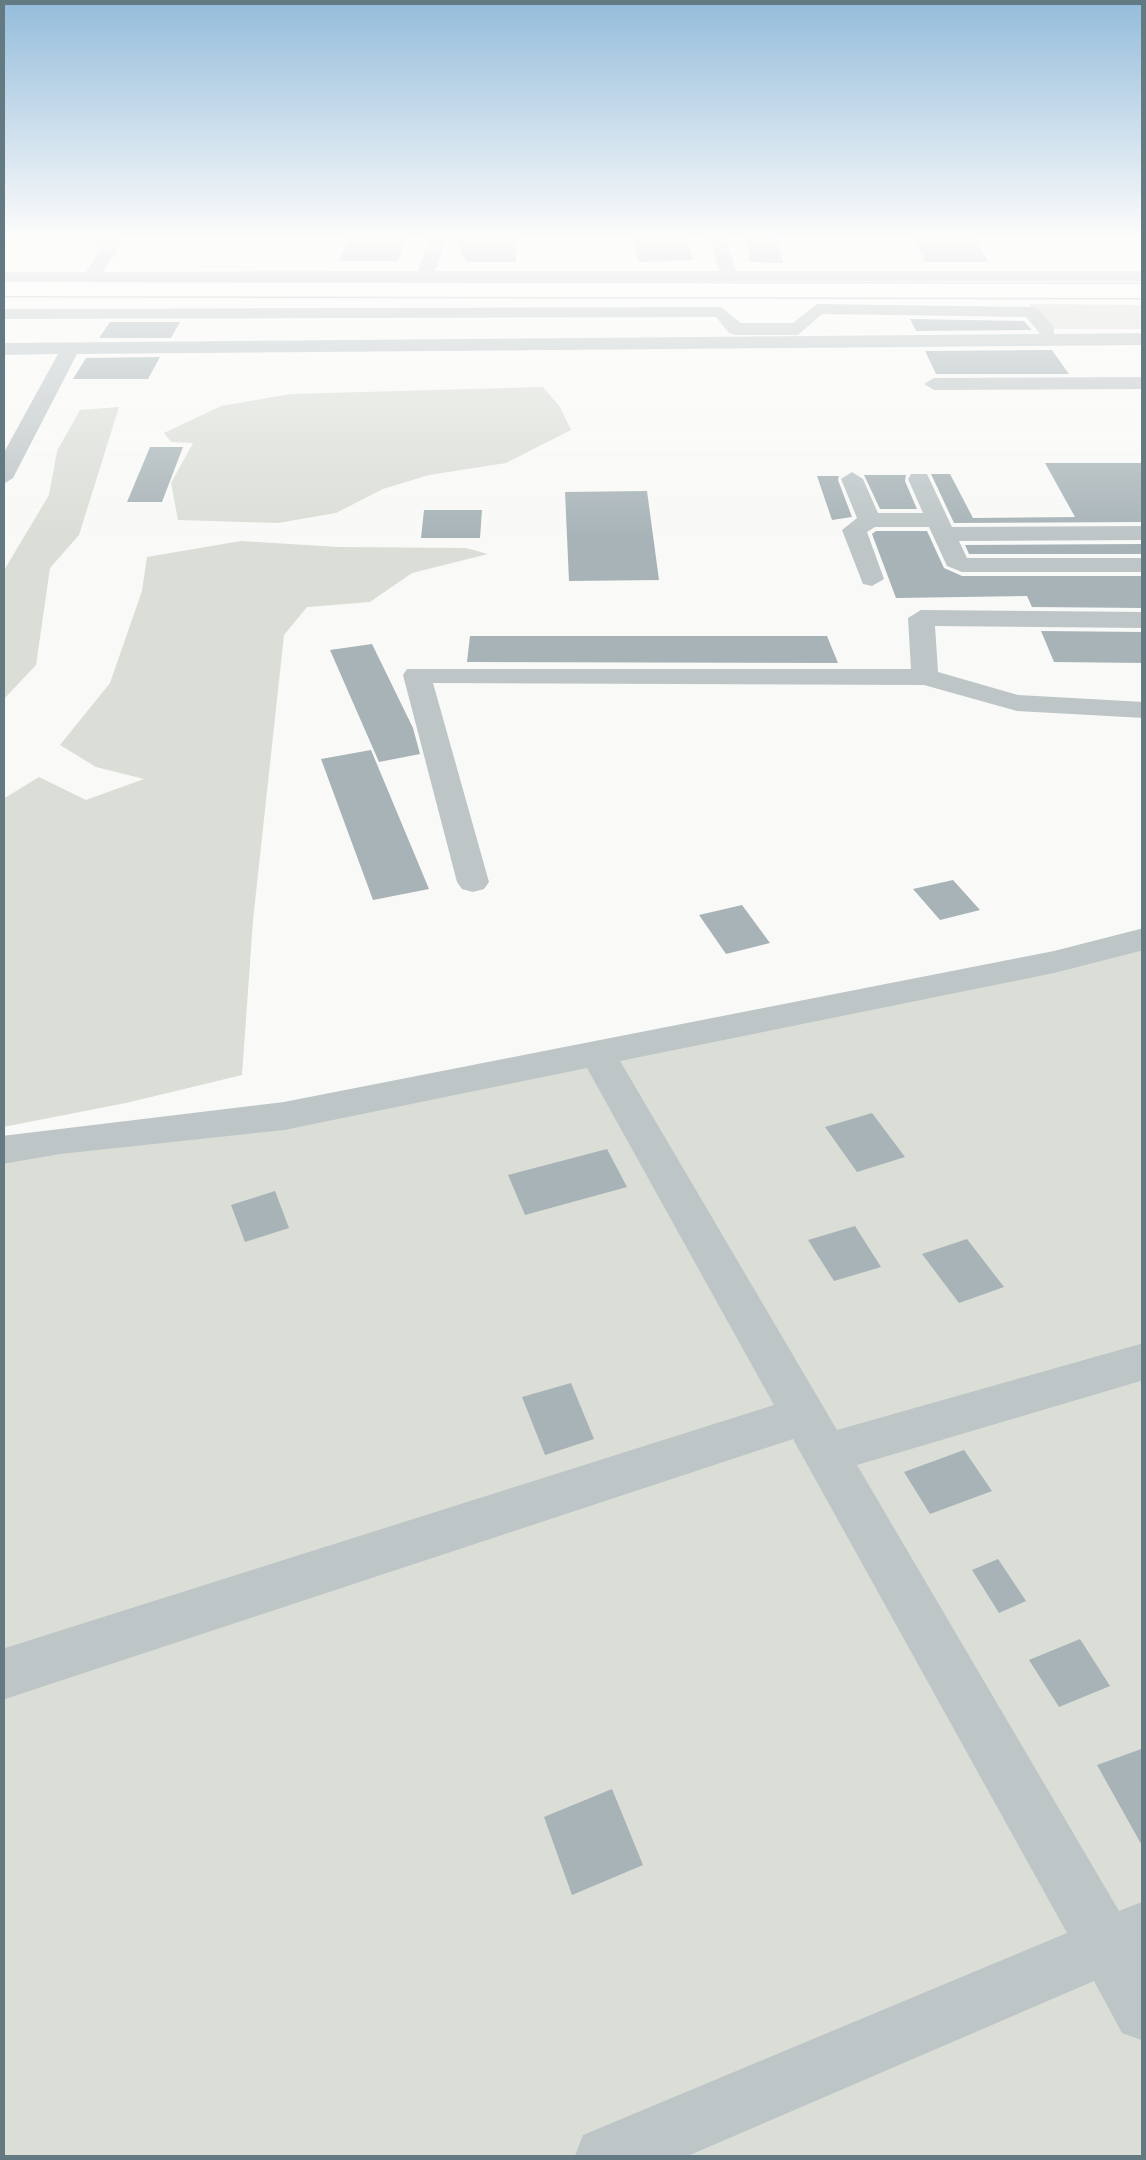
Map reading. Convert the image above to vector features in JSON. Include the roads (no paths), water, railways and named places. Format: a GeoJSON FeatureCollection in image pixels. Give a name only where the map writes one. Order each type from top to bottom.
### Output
{"type":"FeatureCollection","features":[{"type":"Feature","properties":{"kind":"street"},"geometry":{"type":"LineString","coordinates":[[2,349],[756,336]]}},
{"type":"Feature","properties":{"kind":"street"},"geometry":{"type":"LineString","coordinates":[[870,336],[1144,339]]}},
{"type":"Feature","properties":{"kind":"street"},"geometry":{"type":"LineString","coordinates":[[2,478],[70,348]]}},
{"type":"Feature","properties":{"kind":"street"},"geometry":{"type":"LineString","coordinates":[[934,384],[1144,383]]}},
{"type":"Feature","properties":{"kind":"street"},"geometry":{"type":"LineString","coordinates":[[852,479],[870,520]]}},
{"type":"Feature","properties":{"kind":"street"},"geometry":{"type":"LineString","coordinates":[[919,479],[956,561],[962,565],[1144,564]]}},
{"type":"Feature","properties":{"kind":"street"},"geometry":{"type":"LineString","coordinates":[[872,580],[854,530],[870,520],[940,527],[1144,534]]}},
{"type":"Feature","properties":{"kind":"street"},"geometry":{"type":"LineString","coordinates":[[925,678],[921,618],[1144,620]]}},
{"type":"Feature","properties":{"kind":"street"},"geometry":{"type":"LineString","coordinates":[[473,882],[417,675],[925,678],[1016,703],[1144,710]]}},
{"type":"Feature","properties":{"kind":"street"},"geometry":{"type":"LineString","coordinates":[[2,1150],[284,1116],[1054,962],[1144,939]]}},
{"type":"Feature","properties":{"kind":"street"},"geometry":{"type":"LineString","coordinates":[[598,1055],[813,1435],[1125,1937],[1144,2012]]}},
{"type":"Feature","properties":{"kind":"street"},"geometry":{"type":"LineString","coordinates":[[2,1675],[813,1435],[1144,1361]]}},
{"type":"Feature","properties":{"kind":"street"},"geometry":{"type":"LineString","coordinates":[[606,2158],[1125,1937]]}}]}
